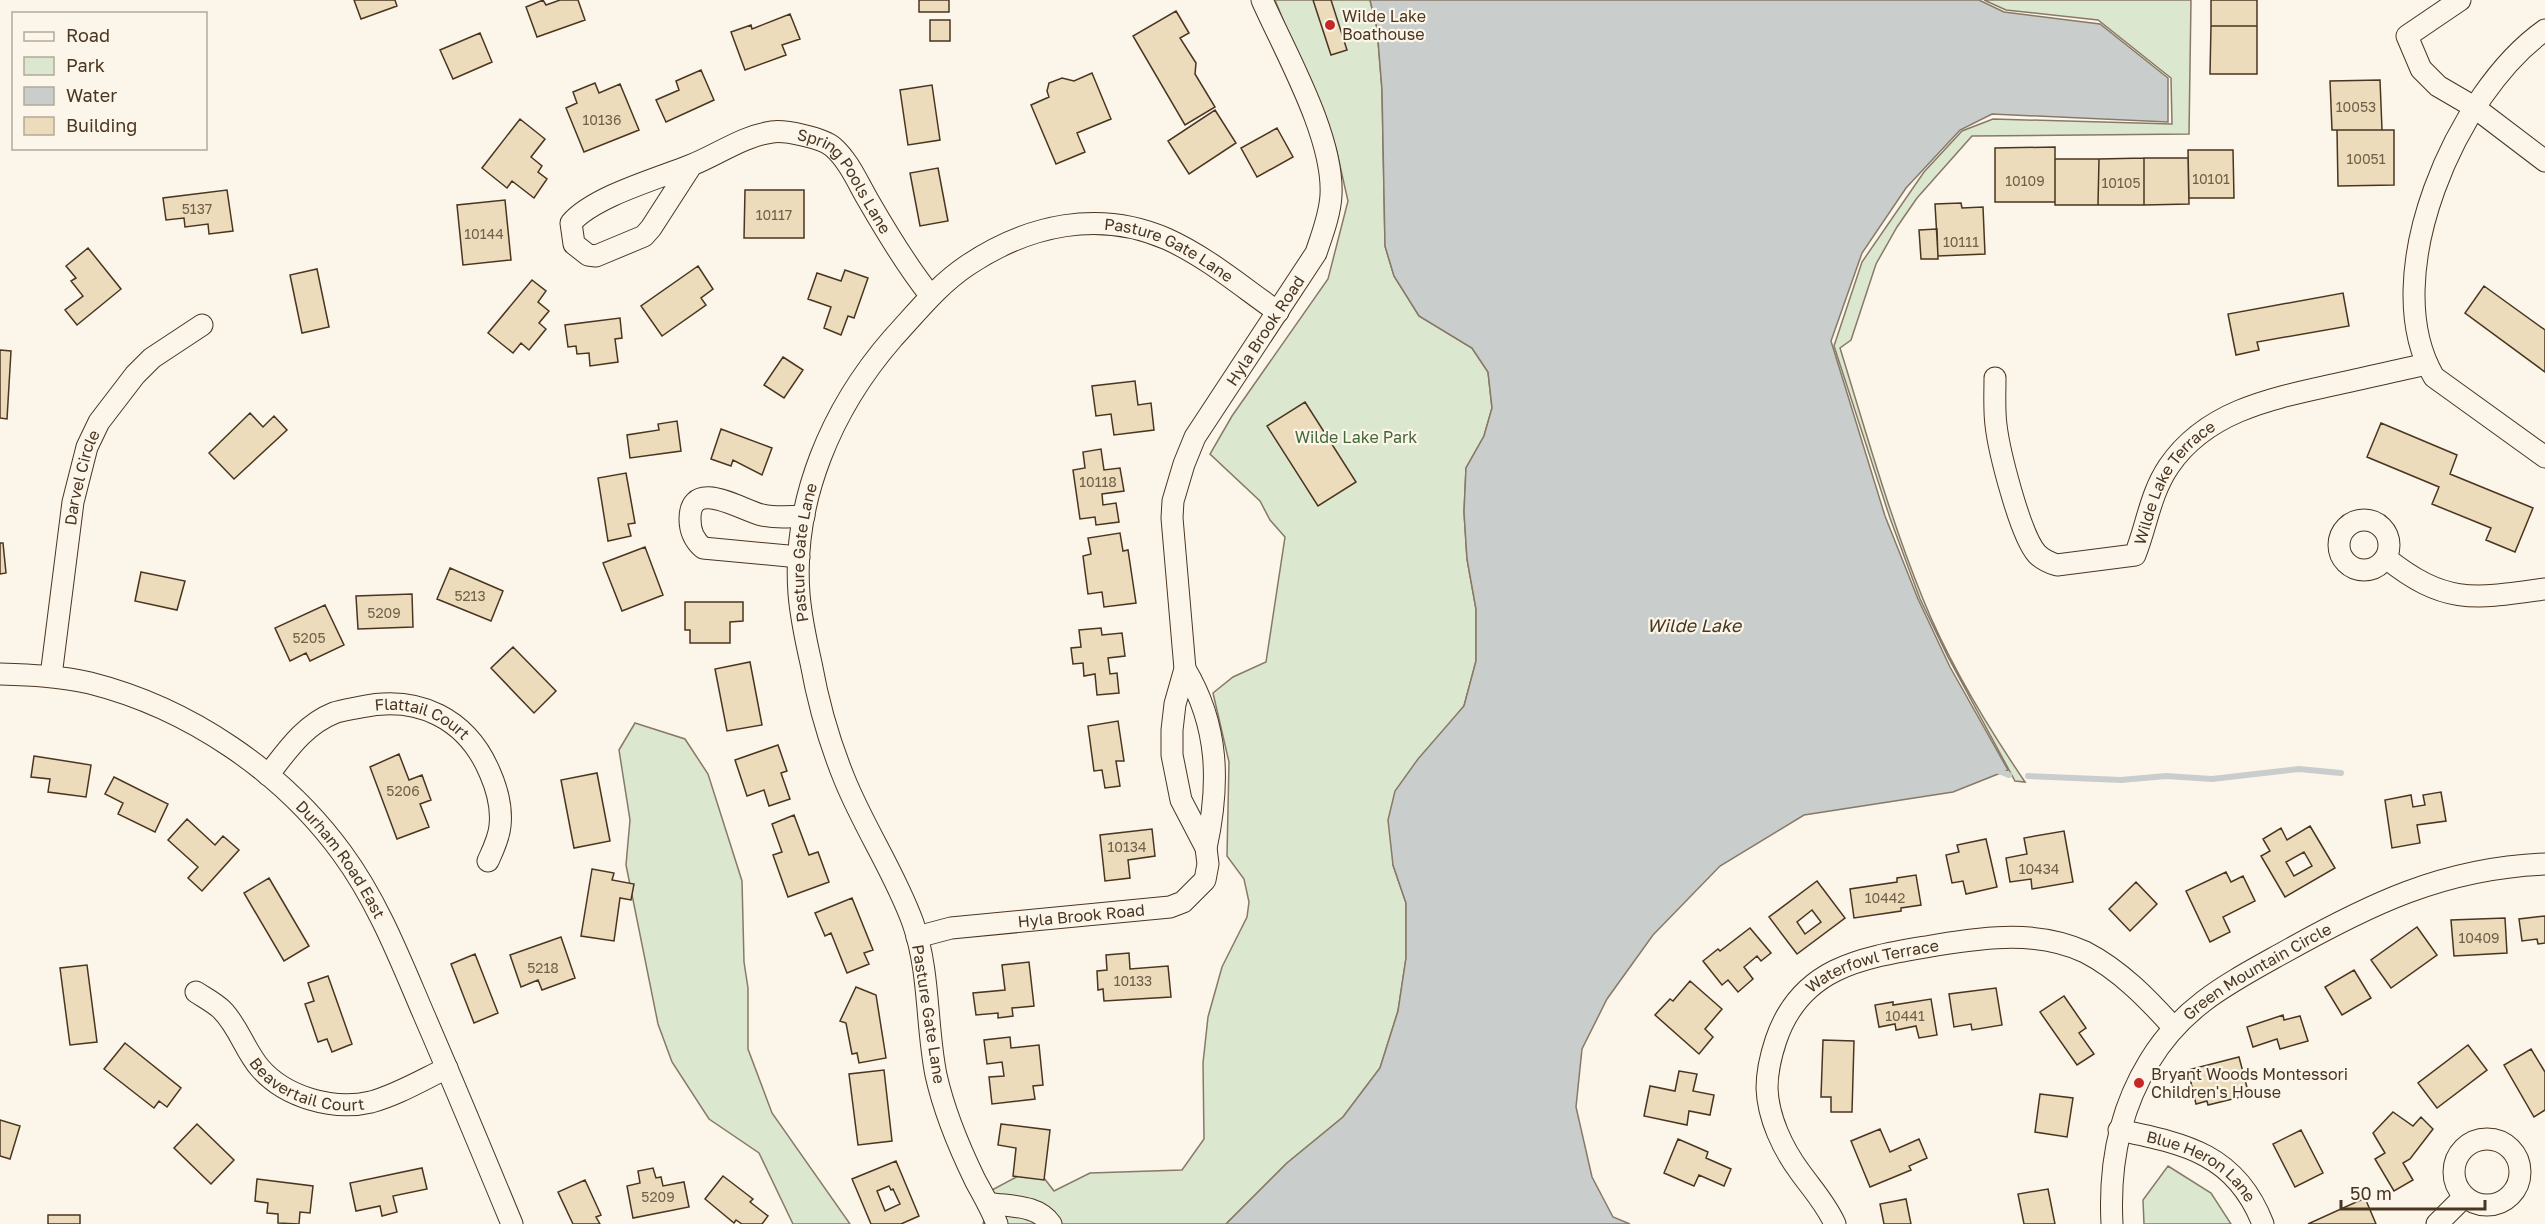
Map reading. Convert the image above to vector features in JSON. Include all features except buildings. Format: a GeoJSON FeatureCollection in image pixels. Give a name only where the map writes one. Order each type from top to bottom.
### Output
{"type":"FeatureCollection","features":[{"type":"Feature","properties":{"kind":"street","name":"Hyla Brook Road"},"geometry":{"type":"LineString","coordinates":[[1206,848],[1181,800],[1172,755],[1175,704],[1185,669],[1172,537],[1173,501],[1195,437],[1316,253],[1326,223],[1331,196],[1330,169],[1323,140],[1262,0]]}},
{"type":"Feature","properties":{"kind":"street"},"geometry":{"type":"LineString","coordinates":[[2460,0],[2407,36],[2421,69],[2438,86],[2474,107],[2545,160]]}},
{"type":"Feature","properties":{"kind":"street"},"geometry":{"type":"LineString","coordinates":[[2545,30],[2520,51],[2474,107],[2446,158],[2425,218],[2414,294],[2415,321],[2427,364],[2434,377],[2446,388],[2545,457]]}},
{"type":"Feature","properties":{"kind":"street","name":"Spring Pools Lane"},"geometry":{"type":"LineString","coordinates":[[691,166],[644,236],[596,256],[588,255],[574,244],[571,223],[580,212],[648,180],[691,166],[748,138],[774,131],[794,133],[832,146],[847,164],[907,267],[930,295]]}},
{"type":"Feature","properties":{"kind":"street","name":"Pasture Gate Lane"},"geometry":{"type":"LineString","coordinates":[[997,1224],[950,1121],[937,1077],[929,1032],[925,974],[917,937],[906,905],[869,835],[843,776],[826,725],[804,632],[799,593],[799,557],[804,516],[818,464],[846,403],[874,360],[930,295],[997,246],[1023,236],[1050,228],[1084,223],[1114,223],[1141,229],[1169,240],[1200,257],[1278,312]]}},
{"type":"Feature","properties":{"kind":"street","name":"Darvel Circle"},"geometry":{"type":"LineString","coordinates":[[51,676],[73,502],[87,447],[99,422],[135,375],[152,358],[202,325]]}},
{"type":"Feature","properties":{"kind":"street","name":"Wilde Lake Terrace"},"geometry":{"type":"LineString","coordinates":[[1995,378],[1995,422],[2000,453],[2028,539],[2036,554],[2049,562],[2064,564],[2135,555],[2149,507],[2169,466],[2184,447],[2221,419],[2240,409],[2269,399],[2427,364]]}},
{"type":"Feature","properties":{"kind":"street"},"geometry":{"type":"LineString","coordinates":[[799,557],[703,548],[695,541],[690,518],[692,506],[699,500],[711,497],[773,518],[804,516]]}},
{"type":"Feature","properties":{"kind":"street"},"geometry":{"type":"LineString","coordinates":[[2386,558],[2419,582],[2452,594],[2494,596],[2545,590]]}},
{"type":"Feature","properties":{"kind":"street","name":"Hyla Brook Road"},"geometry":{"type":"LineString","coordinates":[[917,937],[951,928],[1170,907],[1183,902],[1205,880],[1208,864],[1206,848],[1215,794],[1214,749],[1202,702],[1185,669]]}},
{"type":"Feature","properties":{"kind":"street","name":"Durham Road East"},"geometry":{"type":"LineString","coordinates":[[0,674],[51,676],[91,684],[177,716],[220,739],[268,775],[311,816],[342,853],[388,931],[512,1224]]}},
{"type":"Feature","properties":{"kind":"street","name":"Flattail Court"},"geometry":{"type":"LineString","coordinates":[[268,775],[298,736],[334,713],[379,703],[399,704],[433,712],[450,721],[470,739],[488,767],[496,787],[500,827],[488,861]]}},
{"type":"Feature","properties":{"kind":"street","name":"Green Mountain Circle"},"geometry":{"type":"LineString","coordinates":[[2112,1224],[2113,1169],[2119,1130],[2130,1098],[2149,1062],[2174,1028],[2201,1001],[2347,917],[2389,898],[2437,880],[2483,870],[2545,864]]}},
{"type":"Feature","properties":{"kind":"street","name":"Waterfowl Terrace"},"geometry":{"type":"LineString","coordinates":[[1835,1224],[1820,1195],[1800,1173],[1786,1150],[1774,1122],[1767,1089],[1770,1060],[1780,1029],[1794,1004],[1814,983],[1837,968],[1870,956],[1984,938],[2036,939],[2084,952],[2109,968],[2136,987],[2174,1028]]}},
{"type":"Feature","properties":{"kind":"street","name":"Beavertail Court"},"geometry":{"type":"LineString","coordinates":[[196,992],[222,1009],[261,1069],[279,1085],[302,1097],[327,1102],[370,1102],[394,1094],[447,1068]]}},
{"type":"Feature","properties":{"kind":"street","name":"Blue Heron Lane"},"geometry":{"type":"LineString","coordinates":[[2119,1130],[2168,1140],[2195,1150],[2229,1170],[2249,1197],[2263,1224]]}},
{"type":"Feature","properties":{"kind":"street"},"geometry":{"type":"LineString","coordinates":[[2437,1224],[2464,1197]]}},
{"type":"Feature","properties":{"kind":"street"},"geometry":{"type":"LineString","coordinates":[[988,1203],[1033,1209],[1046,1217],[1051,1224]]}},
{"type":"Feature","properties":{"kind":"green space","name":"Wilde Lake Park"},"geometry":{"type":"Polygon","coordinates":[[[1275,0],[1370,0],[1377,28],[1382,90],[1385,246],[1394,276],[1419,316],[1472,348],[1488,372],[1492,408],[1484,436],[1466,468],[1464,512],[1467,559],[1476,609],[1476,661],[1464,706],[1442,733],[1393,865],[1406,903],[1406,958],[1398,1011],[1380,1068],[1343,1117],[1287,1163],[1226,1224],[983,1224],[992,1190],[1022,1174],[1044,1178],[1054,1191],[1090,1173],[1182,1170],[1204,1139],[1203,1063],[1208,1017],[1222,967],[1247,917],[1249,902],[1244,879],[1227,856],[1229,762],[1213,693],[1233,677],[1266,662],[1285,537],[1270,520],[1260,501],[1210,454],[1232,416],[1328,279],[1348,201],[1336,148],[1275,0]]]}},
{"type":"Feature","properties":{"kind":"green space"},"geometry":{"type":"Polygon","coordinates":[[[1984,0],[2191,0],[2189,134],[1972,136],[1917,198],[1897,227],[1876,264],[1851,340],[1840,348],[1889,506],[1923,599],[1969,693],[2025,782],[2015,781],[1948,657],[1920,599],[1890,518],[1834,346],[1862,262],[1924,172],[1962,131],[1993,119],[2172,124],[2171,78],[2098,20],[2006,10],[1984,0]]]}},
{"type":"Feature","properties":{"kind":"green space"},"geometry":{"type":"Polygon","coordinates":[[[635,723],[685,739],[708,774],[742,881],[744,962],[748,988],[748,1049],[772,1113],[850,1224],[793,1224],[759,1153],[709,1119],[672,1062],[658,1024],[626,865],[630,820],[619,750],[635,723]]]}},
{"type":"Feature","properties":{"kind":"green space"},"geometry":{"type":"Polygon","coordinates":[[[2168,1166],[2211,1193],[2231,1224],[2144,1224],[2143,1200],[2168,1166]]]}},
{"type":"Feature","properties":{"kind":"water","name":"Wilde Lake"},"geometry":{"type":"Polygon","coordinates":[[[1370,0],[1979,0],[2004,12],[2100,24],[2168,78],[2168,122],[1992,114],[1960,130],[1906,188],[1862,253],[1831,341],[1885,516],[1918,599],[1950,667],[2008,770],[1953,792],[1804,815],[1720,866],[1653,935],[1607,999],[1582,1049],[1576,1107],[1592,1177],[1613,1217],[1630,1224],[1226,1224],[1287,1163],[1343,1117],[1380,1068],[1398,1011],[1406,958],[1406,903],[1393,865],[1388,820],[1395,791],[1418,759],[1464,706],[1476,661],[1476,609],[1467,559],[1464,512],[1466,468],[1484,436],[1492,408],[1488,372],[1472,348],[1419,316],[1394,276],[1385,246],[1382,90],[1377,28],[1370,0]]]}},
{"type":"Feature","properties":{"kind":"waterway"},"geometry":{"type":"LineString","coordinates":[[2028,776],[2121,780],[2166,776],[2212,779],[2299,769],[2341,773]]}},
{"type":"Feature","properties":{"kind":"waterway"},"geometry":{"type":"LineString","coordinates":[[1996,770],[2009,775]]}},
{"type":"Feature","properties":{"kind":"place","name":"Wilde Lake Boathouse"},"geometry":{"type":"Point","coordinates":[1330,25]}},
{"type":"Feature","properties":{"kind":"place","name":"Bryant Woods Montessori Children's House"},"geometry":{"type":"Point","coordinates":[2139,1083]}}]}
